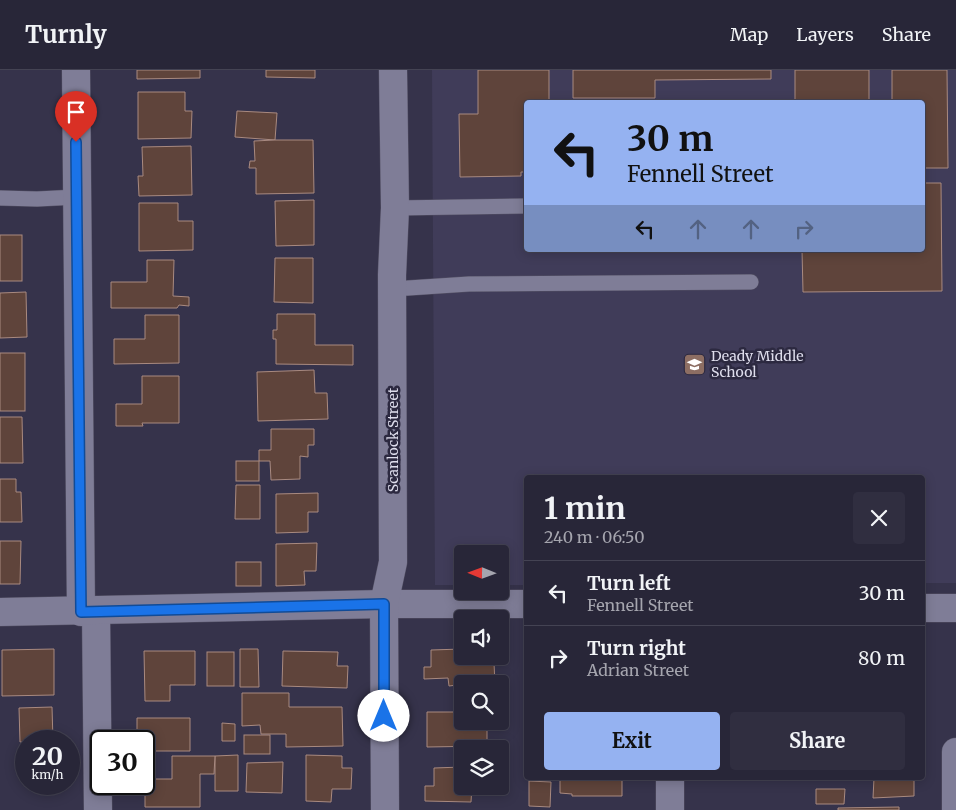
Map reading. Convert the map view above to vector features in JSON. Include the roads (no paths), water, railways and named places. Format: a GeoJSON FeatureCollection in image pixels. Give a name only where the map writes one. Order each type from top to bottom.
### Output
{"type":"FeatureCollection","features":[{"type":"Feature","properties":{"kind":"street"},"geometry":{"type":"LineString","coordinates":[[76,70],[77,197],[88,611],[98,810]]}},
{"type":"Feature","properties":{"kind":"street","name":"Scanlock Street"},"geometry":{"type":"LineString","coordinates":[[385,810],[384,604],[393,562],[392,289],[395,208],[393,70]]}},
{"type":"Feature","properties":{"kind":"street"},"geometry":{"type":"LineString","coordinates":[[0,612],[384,604],[524,604]]}},
{"type":"Feature","properties":{"kind":"street"},"geometry":{"type":"LineString","coordinates":[[925,608],[956,608]]}},
{"type":"Feature","properties":{"kind":"street"},"geometry":{"type":"LineString","coordinates":[[956,752],[956,810]]}},
{"type":"Feature","properties":{"kind":"street"},"geometry":{"type":"LineString","coordinates":[[670,780],[670,810]]}},
{"type":"Feature","properties":{"kind":"lane"},"geometry":{"type":"LineString","coordinates":[[0,198],[37,200],[77,197]]}},
{"type":"Feature","properties":{"kind":"lane"},"geometry":{"type":"LineString","coordinates":[[395,208],[524,206]]}},
{"type":"Feature","properties":{"kind":"lane"},"geometry":{"type":"LineString","coordinates":[[392,289],[469,284],[751,282]]}},
{"type":"Feature","properties":{"kind":"place","name":"Deady Middle School"},"geometry":{"type":"Point","coordinates":[695,364]}}]}
